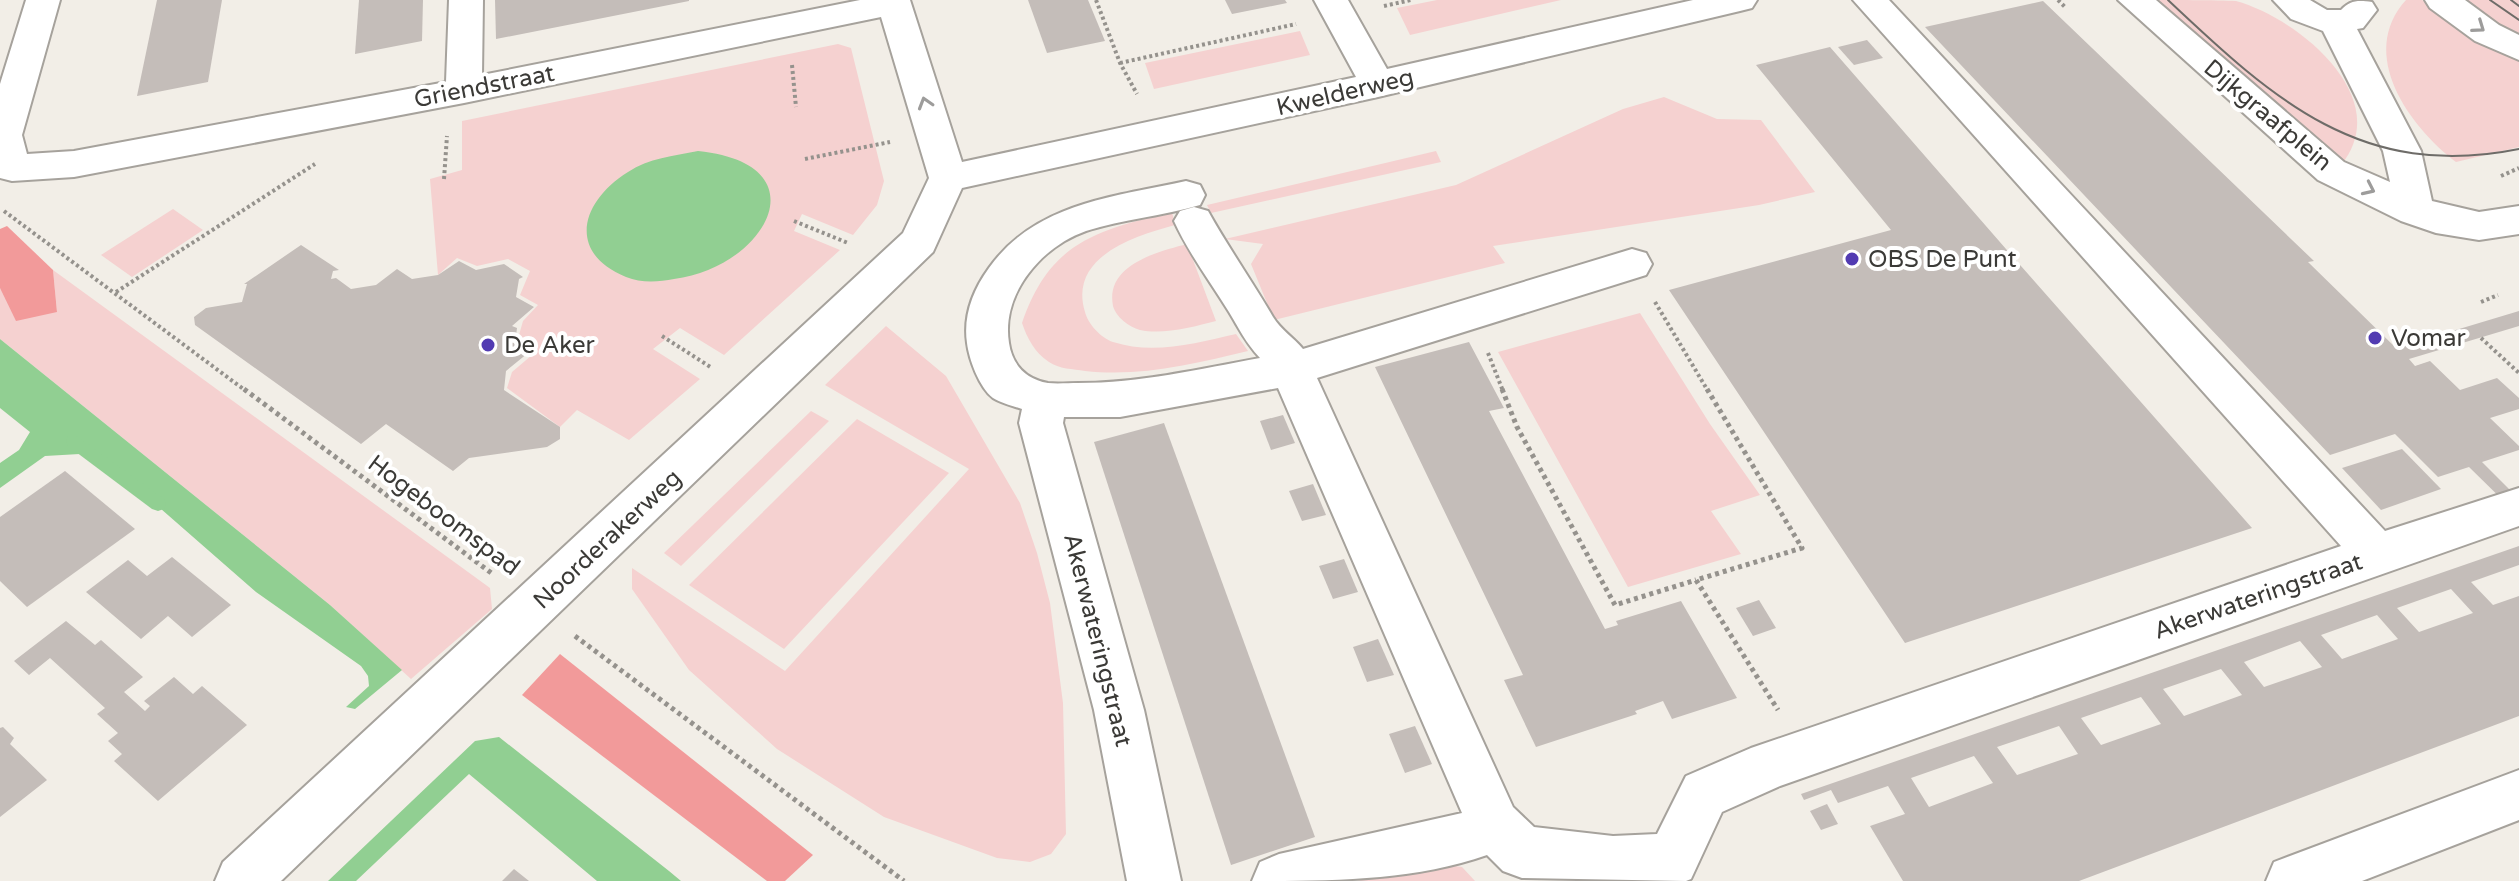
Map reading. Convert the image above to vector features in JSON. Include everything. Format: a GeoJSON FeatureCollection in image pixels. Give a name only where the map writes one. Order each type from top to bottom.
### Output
{"type":"FeatureCollection","features":[{"type":"Feature","properties":{"kind":"street","name":"Griendstraat"},"geometry":{"type":"LineString","coordinates":[[43,0],[3,135],[12,168],[74,164],[464,91],[814,10],[893,2]]}},
{"type":"Feature","properties":{"kind":"street"},"geometry":{"type":"LineString","coordinates":[[464,91],[466,0]]}},
{"type":"Feature","properties":{"kind":"street","name":"Kwelderweg"},"geometry":{"type":"LineString","coordinates":[[948,178],[1378,85],[1679,6],[1740,0]]}},
{"type":"Feature","properties":{"kind":"street","name":"Akerwateringstraat"},"geometry":{"type":"LineString","coordinates":[[1678,870],[1704,794],[1805,752],[2377,554],[1870,0]]}},
{"type":"Feature","properties":{"kind":"street","name":"Dijkgraafplein"},"geometry":{"type":"LineString","coordinates":[[2135,0],[2331,171],[2436,219],[2479,226],[2519,220]]}},
{"type":"Feature","properties":{"kind":"street"},"geometry":{"type":"LineString","coordinates":[[2290,0],[2306,14],[2346,11],[2402,151],[2415,211]]}},
{"type":"Feature","properties":{"kind":"street"},"geometry":{"type":"LineString","coordinates":[[2442,0],[2487,33],[2519,49]]}},
{"type":"Feature","properties":{"kind":"street"},"geometry":{"type":"LineString","coordinates":[[893,2],[948,178]]}},
{"type":"Feature","properties":{"kind":"street"},"geometry":{"type":"LineString","coordinates":[[1336,8],[1378,85]]}},
{"type":"Feature","properties":{"kind":"street","name":"Noorderakerweg"},"geometry":{"type":"LineString","coordinates":[[242,881],[919,242],[948,178]]}},
{"type":"Feature","properties":{"kind":"street"},"geometry":{"type":"LineString","coordinates":[[1632,264],[1291,369],[1120,400],[1045,400],[1007,385],[990,358],[985,323],[998,286],[1016,260],[1043,237],[1074,220],[1190,208],[1204,244],[1249,309],[1257,328],[1287,359],[1291,369],[1494,825],[1522,852],[1678,870]]}},
{"type":"Feature","properties":{"kind":"street","name":"Akerwateringstraat"},"geometry":{"type":"LineString","coordinates":[[1045,400],[1041,423],[1119,710],[1154,881]]}},
{"type":"Feature","properties":{"kind":"street"},"geometry":{"type":"LineString","coordinates":[[2377,554],[2519,507]]}},
{"type":"Feature","properties":{"kind":"street"},"geometry":{"type":"LineString","coordinates":[[2293,881],[2519,795]]}},
{"type":"Feature","properties":{"kind":"street"},"geometry":{"type":"LineString","coordinates":[[1279,881],[1461,840],[1494,825]]}},
{"type":"Feature","properties":{"kind":"path"},"geometry":{"type":"LineString","coordinates":[[1120,63],[1336,8],[1411,0]]}},
{"type":"Feature","properties":{"kind":"path"},"geometry":{"type":"LineString","coordinates":[[2058,0],[2065,7]]}},
{"type":"Feature","properties":{"kind":"path"},"geometry":{"type":"LineString","coordinates":[[805,159],[934,133]]}},
{"type":"Feature","properties":{"kind":"path"},"geometry":{"type":"LineString","coordinates":[[116,292],[325,158]]}},
{"type":"Feature","properties":{"kind":"path","name":"Hogeboomspad"},"geometry":{"type":"LineString","coordinates":[[0,208],[904,881]]}},
{"type":"Feature","properties":{"kind":"path"},"geometry":{"type":"LineString","coordinates":[[1486,348],[1517,427],[1615,605],[1802,548],[1632,264]]}},
{"type":"Feature","properties":{"kind":"path"},"geometry":{"type":"LineString","coordinates":[[2481,302],[2498,295]]}},
{"type":"Feature","properties":{"kind":"path"},"geometry":{"type":"LineString","coordinates":[[1640,308],[1656,304]]}},
{"type":"Feature","properties":{"kind":"path"},"geometry":{"type":"LineString","coordinates":[[2481,338],[2519,373]]}},
{"type":"Feature","properties":{"kind":"path"},"geometry":{"type":"LineString","coordinates":[[1696,580],[1805,752]]}},
{"type":"Feature","properties":{"kind":"shaded area"},"geometry":{"type":"Polygon","coordinates":[[[1437,0],[1561,0],[1410,35],[1397,8],[1437,0]]]}},
{"type":"Feature","properties":{"kind":"shaded area"},"geometry":{"type":"Polygon","coordinates":[[[2150,0],[2236,1],[2286,24],[2311,43],[2332,64],[2348,88],[2357,114],[2355,139],[2341,165],[2150,0]]]}},
{"type":"Feature","properties":{"kind":"shaded area"},"geometry":{"type":"Polygon","coordinates":[[[2406,0],[2422,0],[2473,34],[2519,58],[2519,147],[2456,162],[2421,129],[2395,88],[2388,65],[2387,43],[2392,21],[2406,0]]]}},
{"type":"Feature","properties":{"kind":"shaded area"},"geometry":{"type":"Polygon","coordinates":[[[2453,0],[2519,0],[2519,39],[2453,0]]]}},
{"type":"Feature","properties":{"kind":"shaded area"},"geometry":{"type":"Polygon","coordinates":[[[1300,31],[1310,55],[1154,89],[1145,63],[1300,31]]]}},
{"type":"Feature","properties":{"kind":"shaded area"},"geometry":{"type":"Polygon","coordinates":[[[838,44],[851,48],[884,181],[877,205],[853,235],[802,214],[794,231],[840,250],[724,355],[680,328],[653,349],[700,379],[629,440],[577,410],[560,427],[507,388],[512,372],[532,355],[517,342],[523,321],[538,305],[520,295],[530,271],[508,259],[477,266],[457,258],[438,275],[430,179],[462,170],[462,121],[838,44]]]}},
{"type":"Feature","properties":{"kind":"shaded area"},"geometry":{"type":"Polygon","coordinates":[[[1664,97],[1717,119],[1761,120],[1815,192],[1759,205],[1493,246],[1505,263],[1274,320],[1251,264],[1263,244],[1225,239],[1456,185],[1623,109],[1664,97]]]}},
{"type":"Feature","properties":{"kind":"shaded area"},"geometry":{"type":"Polygon","coordinates":[[[698,151],[737,160],[760,175],[770,194],[768,215],[755,237],[734,256],[707,271],[674,279],[638,280],[607,267],[595,255],[588,241],[587,227],[599,198],[636,167],[698,151]]]}},
{"type":"Feature","properties":{"kind":"shaded area"},"geometry":{"type":"Polygon","coordinates":[[[1436,151],[1441,162],[1211,213],[1207,205],[1436,151]]]}},
{"type":"Feature","properties":{"kind":"shaded area"},"geometry":{"type":"Polygon","coordinates":[[[173,209],[203,230],[132,277],[101,255],[173,209]]]}},
{"type":"Feature","properties":{"kind":"shaded area"},"geometry":{"type":"Polygon","coordinates":[[[1172,212],[1175,225],[1124,243],[1095,263],[1086,277],[1082,293],[1089,321],[1104,337],[1128,346],[1159,348],[1236,334],[1248,351],[1187,365],[1127,372],[1066,368],[1044,358],[1032,345],[1022,323],[1046,274],[1061,257],[1098,234],[1172,212]]]}},
{"type":"Feature","properties":{"kind":"shaded area"},"geometry":{"type":"Polygon","coordinates":[[[7,226],[53,270],[57,312],[16,321],[0,288],[0,229],[7,226]]]}},
{"type":"Feature","properties":{"kind":"shaded area"},"geometry":{"type":"Polygon","coordinates":[[[1187,244],[1216,321],[1158,332],[1132,327],[1117,314],[1113,306],[1117,280],[1125,270],[1148,256],[1187,244]]]}},
{"type":"Feature","properties":{"kind":"shaded area"},"geometry":{"type":"Polygon","coordinates":[[[53,270],[490,588],[492,609],[411,679],[330,605],[0,339],[0,288],[57,311],[53,270]]]}},
{"type":"Feature","properties":{"kind":"shaded area"},"geometry":{"type":"Polygon","coordinates":[[[1640,313],[1710,424],[1760,495],[1711,511],[1741,554],[1628,587],[1498,352],[1640,313]]]}},
{"type":"Feature","properties":{"kind":"shaded area"},"geometry":{"type":"Polygon","coordinates":[[[886,326],[946,376],[1020,503],[1037,553],[1050,603],[1063,703],[1066,834],[1051,854],[1030,862],[997,858],[884,817],[777,749],[689,670],[632,589],[632,568],[785,671],[969,469],[825,385],[886,326]]]}},
{"type":"Feature","properties":{"kind":"shaded area"},"geometry":{"type":"Polygon","coordinates":[[[0,339],[330,605],[402,670],[355,709],[346,707],[369,686],[368,676],[361,666],[256,592],[97,453],[45,456],[0,488],[0,463],[19,450],[30,432],[0,408],[0,339]]]}},
{"type":"Feature","properties":{"kind":"shaded area"},"geometry":{"type":"Polygon","coordinates":[[[811,411],[829,421],[681,566],[664,553],[811,411]]]}},
{"type":"Feature","properties":{"kind":"shaded area"},"geometry":{"type":"Polygon","coordinates":[[[857,419],[949,473],[784,649],[689,585],[857,419]]]}},
{"type":"Feature","properties":{"kind":"shaded area"},"geometry":{"type":"Polygon","coordinates":[[[560,654],[813,855],[785,881],[767,881],[522,695],[560,654]]]}},
{"type":"Feature","properties":{"kind":"shaded area"},"geometry":{"type":"Polygon","coordinates":[[[499,737],[681,881],[597,881],[469,774],[356,881],[328,881],[475,741],[499,737]]]}},
{"type":"Feature","properties":{"kind":"shaded area"},"geometry":{"type":"Polygon","coordinates":[[[1431,863],[1462,867],[1475,881],[1357,881],[1431,863]]]}},
{"type":"Feature","properties":{"kind":"building"},"geometry":{"type":"Polygon","coordinates":[[[157,0],[222,0],[208,82],[137,96],[157,0]]]}},
{"type":"Feature","properties":{"kind":"building"},"geometry":{"type":"Polygon","coordinates":[[[359,0],[423,0],[422,41],[355,54],[359,0]]]}},
{"type":"Feature","properties":{"kind":"building"},"geometry":{"type":"Polygon","coordinates":[[[495,0],[689,0],[689,1],[496,39],[495,0]]]}},
{"type":"Feature","properties":{"kind":"building"},"geometry":{"type":"Polygon","coordinates":[[[1028,0],[1088,0],[1105,41],[1047,53],[1028,0]]]}},
{"type":"Feature","properties":{"kind":"building"},"geometry":{"type":"Polygon","coordinates":[[[1225,0],[1285,0],[1287,3],[1232,14],[1225,0]]]}},
{"type":"Feature","properties":{"kind":"building"},"geometry":{"type":"Polygon","coordinates":[[[2043,1],[2314,261],[2308,262],[2396,348],[2519,311],[2519,326],[2409,359],[2415,366],[2430,361],[2460,390],[2497,378],[2519,398],[2519,409],[2490,418],[2519,446],[2519,450],[2482,462],[2519,499],[2519,516],[2469,467],[2438,477],[2395,434],[2330,455],[1925,27],[2043,1]]]}},
{"type":"Feature","properties":{"kind":"building"},"geometry":{"type":"Polygon","coordinates":[[[1867,40],[1883,58],[1854,65],[1838,47],[1867,40]]]}},
{"type":"Feature","properties":{"kind":"building"},"geometry":{"type":"Polygon","coordinates":[[[1830,47],[2252,528],[1905,643],[1669,290],[1891,230],[1756,65],[1830,47]]]}},
{"type":"Feature","properties":{"kind":"building"},"geometry":{"type":"Polygon","coordinates":[[[301,245],[339,270],[333,271],[331,279],[336,278],[351,289],[376,285],[397,269],[412,279],[438,275],[459,261],[476,270],[504,264],[523,277],[519,279],[516,297],[534,307],[512,326],[517,328],[516,336],[509,340],[528,353],[506,371],[504,390],[560,427],[560,439],[547,447],[469,458],[453,471],[386,424],[361,444],[195,325],[194,317],[206,308],[242,302],[247,284],[244,284],[301,245]]]}},
{"type":"Feature","properties":{"kind":"building"},"geometry":{"type":"Polygon","coordinates":[[[1469,342],[1504,408],[1489,411],[1605,629],[1618,625],[1616,621],[1681,601],[1737,698],[1672,719],[1663,701],[1635,711],[1637,714],[1536,747],[1504,680],[1523,675],[1375,367],[1469,342]]]}},
{"type":"Feature","properties":{"kind":"building"},"geometry":{"type":"Polygon","coordinates":[[[1283,415],[1295,443],[1271,450],[1260,421],[1283,415]]]}},
{"type":"Feature","properties":{"kind":"building"},"geometry":{"type":"Polygon","coordinates":[[[1164,423],[1315,837],[1231,865],[1094,442],[1164,423]]]}},
{"type":"Feature","properties":{"kind":"building"},"geometry":{"type":"Polygon","coordinates":[[[2402,449],[2441,489],[2381,510],[2342,468],[2402,449]]]}},
{"type":"Feature","properties":{"kind":"building"},"geometry":{"type":"Polygon","coordinates":[[[65,471],[135,529],[27,607],[0,581],[0,517],[65,471]]]}},
{"type":"Feature","properties":{"kind":"building"},"geometry":{"type":"Polygon","coordinates":[[[1313,484],[1326,515],[1302,521],[1289,491],[1313,484]]]}},
{"type":"Feature","properties":{"kind":"building"},"geometry":{"type":"Polygon","coordinates":[[[2519,546],[2519,565],[2471,582],[2493,605],[2519,596],[2519,716],[2079,881],[1903,881],[1870,826],[1905,814],[1888,786],[1838,803],[1831,790],[1804,800],[1801,794],[2519,546]],[[2451,589],[2397,608],[2419,632],[2473,613],[2451,589]],[[2377,615],[2321,635],[2342,659],[2398,639],[2377,615]],[[2300,641],[2244,662],[2264,687],[2322,667],[2300,641]],[[2221,669],[2163,689],[2184,716],[2242,695],[2221,669]],[[2141,697],[2081,718],[2101,745],[2161,724],[2141,697]],[[2059,726],[1997,747],[2017,775],[2078,754],[2059,726]],[[1974,756],[1911,778],[1929,807],[1993,783],[1974,756]]]}},
{"type":"Feature","properties":{"kind":"building"},"geometry":{"type":"Polygon","coordinates":[[[172,557],[231,605],[192,637],[168,616],[141,639],[86,592],[128,560],[147,576],[172,557]]]}},
{"type":"Feature","properties":{"kind":"building"},"geometry":{"type":"Polygon","coordinates":[[[1344,559],[1358,592],[1333,599],[1319,566],[1344,559]]]}},
{"type":"Feature","properties":{"kind":"building"},"geometry":{"type":"Polygon","coordinates":[[[1759,600],[1776,628],[1753,636],[1736,608],[1759,600]]]}},
{"type":"Feature","properties":{"kind":"building"},"geometry":{"type":"Polygon","coordinates":[[[66,621],[95,645],[101,640],[143,677],[124,692],[145,711],[150,706],[144,701],[174,677],[193,694],[202,686],[247,725],[158,801],[114,761],[122,754],[108,741],[118,733],[97,714],[105,708],[50,658],[29,675],[14,661],[66,621]]]}},
{"type":"Feature","properties":{"kind":"building"},"geometry":{"type":"Polygon","coordinates":[[[1378,639],[1394,675],[1367,682],[1353,647],[1378,639]]]}},
{"type":"Feature","properties":{"kind":"building"},"geometry":{"type":"Polygon","coordinates":[[[1415,726],[1432,764],[1405,773],[1389,734],[1415,726]]]}},
{"type":"Feature","properties":{"kind":"building"},"geometry":{"type":"Polygon","coordinates":[[[3,727],[14,738],[10,744],[47,780],[0,817],[0,728],[3,727]]]}},
{"type":"Feature","properties":{"kind":"building"},"geometry":{"type":"Polygon","coordinates":[[[1827,804],[1838,824],[1821,830],[1810,811],[1827,804]]]}},
{"type":"Feature","properties":{"kind":"building"},"geometry":{"type":"Polygon","coordinates":[[[514,869],[529,881],[502,881],[514,869]]]}},
{"type":"Feature","properties":{"kind":"waterway"},"geometry":{"type":"LineString","coordinates":[[74,441],[158,504]]}},
{"type":"Feature","properties":{"kind":"tram line"},"geometry":{"type":"LineString","coordinates":[[2168,0],[2245,70],[2284,100],[2324,124],[2367,142],[2413,153],[2463,156],[2519,149]]}},
{"type":"Feature","properties":{"kind":"tram line"},"geometry":{"type":"LineString","coordinates":[[2490,0],[2519,20]]}},
{"type":"Feature","properties":{"kind":"tram line"},"geometry":{"type":"LineString","coordinates":[[2511,0],[2519,6]]}},
{"type":"Feature","properties":{"kind":"place","name":"OBS De Punt"},"geometry":{"type":"Point","coordinates":[1852,259]}},
{"type":"Feature","properties":{"kind":"place","name":"Vomar"},"geometry":{"type":"Point","coordinates":[2375,338]}},
{"type":"Feature","properties":{"kind":"place","name":"De Aker"},"geometry":{"type":"Point","coordinates":[488,345]}}]}
